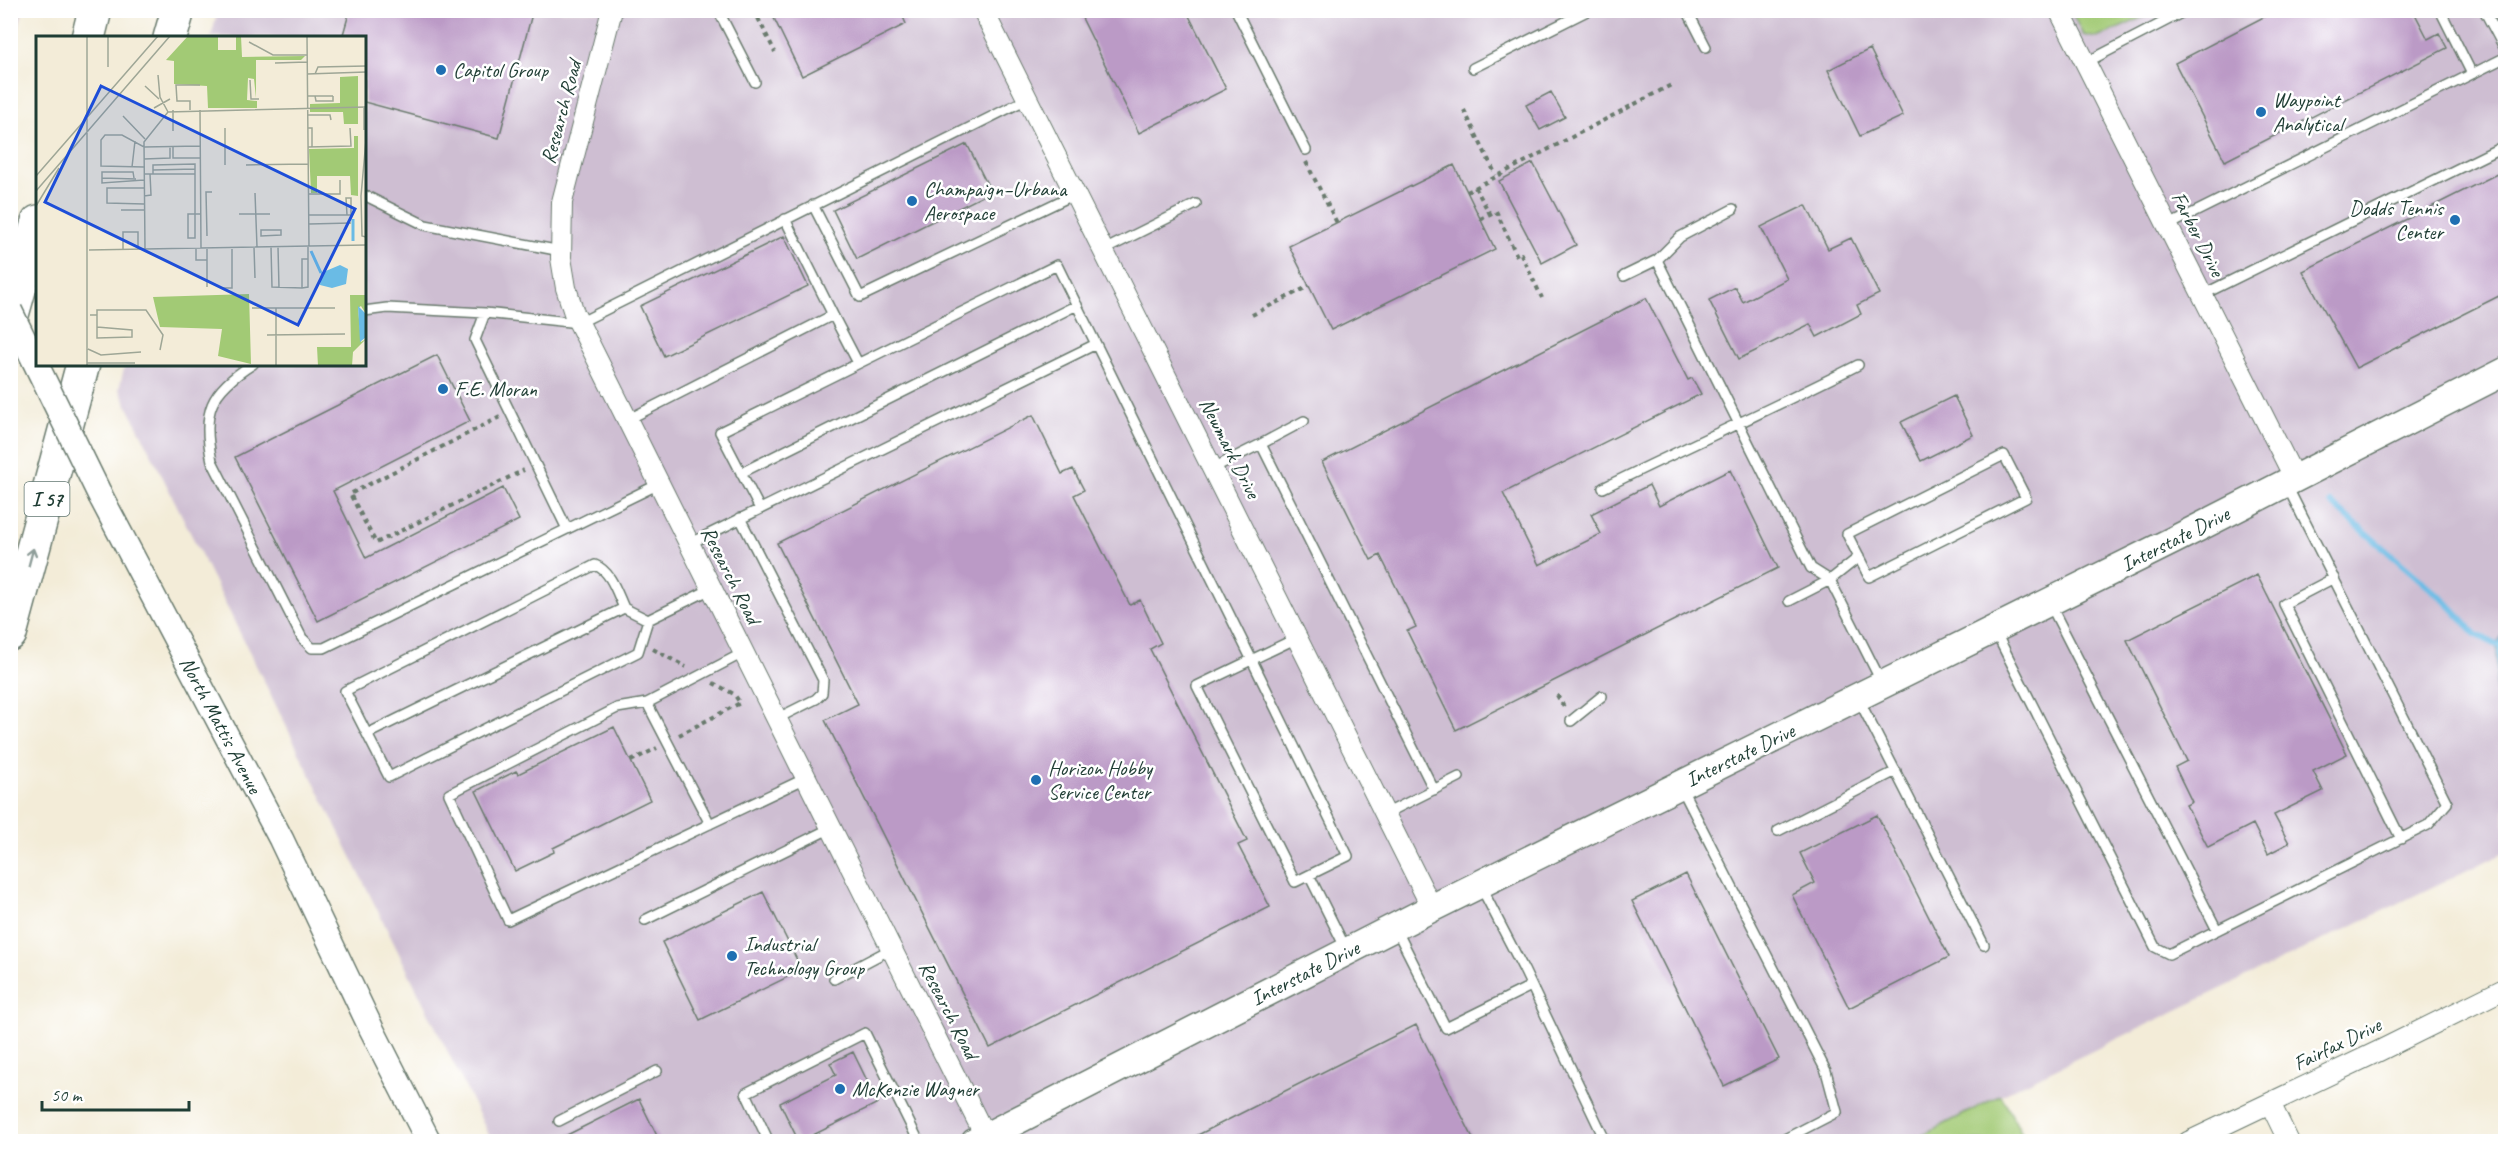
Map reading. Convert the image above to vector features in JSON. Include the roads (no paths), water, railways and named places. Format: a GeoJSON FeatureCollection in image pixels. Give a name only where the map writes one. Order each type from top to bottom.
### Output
{"type":"FeatureCollection","features":[{"type":"Feature","properties":{"kind":"highway"},"geometry":{"type":"LineString","coordinates":[[88,36],[95,10]]}},
{"type":"Feature","properties":{"kind":"highway"},"geometry":{"type":"LineString","coordinates":[[171,36],[178,10]]}},
{"type":"Feature","properties":{"kind":"highway"},"geometry":{"type":"LineString","coordinates":[[10,322],[36,229]]}},
{"type":"Feature","properties":{"kind":"highway","name":"I 57"},"geometry":{"type":"LineString","coordinates":[[10,634],[82,366]]}},
{"type":"Feature","properties":{"kind":"main road","name":"Interstate Drive"},"geometry":{"type":"LineString","coordinates":[[980,1139],[1432,908],[2049,602],[2505,370]]}},
{"type":"Feature","properties":{"kind":"street","name":"Research Road"},"geometry":{"type":"LineString","coordinates":[[612,10],[562,202],[561,251],[566,288],[579,323],[891,949],[980,1139]]}},
{"type":"Feature","properties":{"kind":"street","name":"Newmark Drive"},"geometry":{"type":"LineString","coordinates":[[983,10],[1432,908]]}},
{"type":"Feature","properties":{"kind":"street","name":"Farber Drive"},"geometry":{"type":"LineString","coordinates":[[2059,10],[2202,295],[2290,481]]}},
{"type":"Feature","properties":{"kind":"street","name":"North Mattis Avenue"},"geometry":{"type":"LineString","coordinates":[[10,311],[36,364]]}},
{"type":"Feature","properties":{"kind":"street","name":"North Mattis Avenue"},"geometry":{"type":"LineString","coordinates":[[37,366],[101,496],[281,839],[429,1142]]}},
{"type":"Feature","properties":{"kind":"street","name":"Fairfax Drive"},"geometry":{"type":"LineString","coordinates":[[2188,1142],[2505,988]]}},
{"type":"Feature","properties":{"kind":"street"},"geometry":{"type":"LineString","coordinates":[[2270,1103],[2289,1142]]}},
{"type":"Feature","properties":{"kind":"lane"},"geometry":{"type":"LineString","coordinates":[[718,10],[755,82]]}},
{"type":"Feature","properties":{"kind":"lane"},"geometry":{"type":"LineString","coordinates":[[1236,10],[1303,151]]}},
{"type":"Feature","properties":{"kind":"lane"},"geometry":{"type":"LineString","coordinates":[[1473,68],[1590,10]]}},
{"type":"Feature","properties":{"kind":"lane"},"geometry":{"type":"LineString","coordinates":[[1687,10],[1706,47]]}},
{"type":"Feature","properties":{"kind":"lane"},"geometry":{"type":"LineString","coordinates":[[2085,63],[2187,10]]}},
{"type":"Feature","properties":{"kind":"lane"},"geometry":{"type":"LineString","coordinates":[[2440,10],[2472,74]]}},
{"type":"Feature","properties":{"kind":"lane"},"geometry":{"type":"LineString","coordinates":[[2484,10],[2505,51]]}},
{"type":"Feature","properties":{"kind":"lane"},"geometry":{"type":"LineString","coordinates":[[2167,226],[2505,57]]}},
{"type":"Feature","properties":{"kind":"lane"},"geometry":{"type":"LineString","coordinates":[[366,311],[387,308],[485,313],[579,323],[1027,99]]}},
{"type":"Feature","properties":{"kind":"lane"},"geometry":{"type":"LineString","coordinates":[[2202,295],[2505,145]]}},
{"type":"Feature","properties":{"kind":"lane"},"geometry":{"type":"LineString","coordinates":[[813,204],[860,297],[1075,194]]}},
{"type":"Feature","properties":{"kind":"lane"},"geometry":{"type":"LineString","coordinates":[[366,196],[425,225],[561,251]]}},
{"type":"Feature","properties":{"kind":"lane"},"geometry":{"type":"LineString","coordinates":[[1104,250],[1196,204]]}},
{"type":"Feature","properties":{"kind":"lane"},"geometry":{"type":"LineString","coordinates":[[1624,276],[1658,260],[1680,237],[1733,209]]}},
{"type":"Feature","properties":{"kind":"lane"},"geometry":{"type":"LineString","coordinates":[[784,219],[858,363]]}},
{"type":"Feature","properties":{"kind":"lane"},"geometry":{"type":"LineString","coordinates":[[1658,260],[1811,568],[1830,580],[1882,685]]}},
{"type":"Feature","properties":{"kind":"lane"},"geometry":{"type":"LineString","coordinates":[[760,509],[720,432],[1056,265],[1077,305],[1251,660],[1348,856],[1295,882],[1197,686],[1251,660],[1297,638]]}},
{"type":"Feature","properties":{"kind":"lane"},"geometry":{"type":"LineString","coordinates":[[741,473],[1077,305]]}},
{"type":"Feature","properties":{"kind":"lane"},"geometry":{"type":"LineString","coordinates":[[485,313],[475,340],[567,529]]}},
{"type":"Feature","properties":{"kind":"lane"},"geometry":{"type":"LineString","coordinates":[[627,420],[833,315]]}},
{"type":"Feature","properties":{"kind":"lane"},"geometry":{"type":"LineString","coordinates":[[689,544],[1096,344]]}},
{"type":"Feature","properties":{"kind":"lane"},"geometry":{"type":"LineString","coordinates":[[1603,488],[1738,422],[1768,411],[1858,365]]}},
{"type":"Feature","properties":{"kind":"lane"},"geometry":{"type":"LineString","coordinates":[[250,366],[224,384],[211,408],[207,435],[212,461],[302,638],[312,648],[324,648],[659,484]]}},
{"type":"Feature","properties":{"kind":"lane"},"geometry":{"type":"LineString","coordinates":[[1213,468],[1304,421]]}},
{"type":"Feature","properties":{"kind":"lane"},"geometry":{"type":"LineString","coordinates":[[1261,444],[1434,790]]}},
{"type":"Feature","properties":{"kind":"lane"},"geometry":{"type":"LineString","coordinates":[[2004,455],[2026,498],[1869,577],[1859,557],[1847,534],[2004,455]]}},
{"type":"Feature","properties":{"kind":"lane"},"geometry":{"type":"LineString","coordinates":[[1994,629],[2155,947],[2169,954],[2401,839],[2428,825],[2447,803],[2334,578],[2290,481]]}},
{"type":"Feature","properties":{"kind":"lane"},"geometry":{"type":"LineString","coordinates":[[740,518],[823,680],[822,693],[816,699],[776,719]]}},
{"type":"Feature","properties":{"kind":"lane"},"geometry":{"type":"LineString","coordinates":[[1789,601],[1830,580],[1859,557]]}},
{"type":"Feature","properties":{"kind":"lane"},"geometry":{"type":"LineString","coordinates":[[648,621],[624,608],[608,575],[603,568],[595,565],[345,691],[388,777],[638,652],[648,621],[711,589]]}},
{"type":"Feature","properties":{"kind":"lane"},"geometry":{"type":"LineString","coordinates":[[2334,578],[2284,604],[2401,839]]}},
{"type":"Feature","properties":{"kind":"lane"},"geometry":{"type":"LineString","coordinates":[[2049,602],[2217,930]]}},
{"type":"Feature","properties":{"kind":"lane"},"geometry":{"type":"LineString","coordinates":[[367,734],[624,608]]}},
{"type":"Feature","properties":{"kind":"lane"},"geometry":{"type":"LineString","coordinates":[[743,653],[647,703],[617,708],[448,794],[508,920],[806,778]]}},
{"type":"Feature","properties":{"kind":"lane"},"geometry":{"type":"LineString","coordinates":[[1571,721],[1602,696]]}},
{"type":"Feature","properties":{"kind":"lane"},"geometry":{"type":"LineString","coordinates":[[1858,697],[1984,945]]}},
{"type":"Feature","properties":{"kind":"lane"},"geometry":{"type":"LineString","coordinates":[[647,703],[710,824]]}},
{"type":"Feature","properties":{"kind":"lane"},"geometry":{"type":"LineString","coordinates":[[1778,831],[1896,771]]}},
{"type":"Feature","properties":{"kind":"lane"},"geometry":{"type":"LineString","coordinates":[[1385,814],[1459,777]]}},
{"type":"Feature","properties":{"kind":"lane"},"geometry":{"type":"LineString","coordinates":[[1680,785],[1826,1071],[1837,1112],[1779,1142]]}},
{"type":"Feature","properties":{"kind":"lane"},"geometry":{"type":"LineString","coordinates":[[645,920],[831,828]]}},
{"type":"Feature","properties":{"kind":"lane"},"geometry":{"type":"LineString","coordinates":[[1309,875],[1347,951]]}},
{"type":"Feature","properties":{"kind":"lane"},"geometry":{"type":"LineString","coordinates":[[1480,885],[1606,1142]]}},
{"type":"Feature","properties":{"kind":"lane"},"geometry":{"type":"LineString","coordinates":[[1395,927],[1446,1028],[1531,986]]}},
{"type":"Feature","properties":{"kind":"lane"},"geometry":{"type":"LineString","coordinates":[[834,979],[891,949]]}},
{"type":"Feature","properties":{"kind":"lane"},"geometry":{"type":"LineString","coordinates":[[769,1142],[746,1093],[865,1033],[919,1142]]}},
{"type":"Feature","properties":{"kind":"lane"},"geometry":{"type":"LineString","coordinates":[[559,1120],[657,1071]]}},
{"type":"Feature","properties":{"kind":"water"},"geometry":{"type":"Polygon","coordinates":[[[2505,632],[2505,710],[2496,698],[2497,645],[2505,632]]]}},
{"type":"Feature","properties":{"kind":"waterway"},"geometry":{"type":"LineString","coordinates":[[2331,503],[2446,602],[2477,635],[2497,645]]}},
{"type":"Feature","properties":{"kind":"place","name":"Capitol Group"},"geometry":{"type":"Point","coordinates":[441,70]}},
{"type":"Feature","properties":{"kind":"place","name":"Waypoint Analytical"},"geometry":{"type":"Point","coordinates":[2261,112]}},
{"type":"Feature","properties":{"kind":"place","name":"Champaign–Urbana Aerospace"},"geometry":{"type":"Point","coordinates":[912,201]}},
{"type":"Feature","properties":{"kind":"place","name":"Dodds Tennis Center"},"geometry":{"type":"Point","coordinates":[2455,220]}},
{"type":"Feature","properties":{"kind":"place","name":"F.E. Moran"},"geometry":{"type":"Point","coordinates":[443,389]}},
{"type":"Feature","properties":{"kind":"place","name":"Horizon Hobby Service Center"},"geometry":{"type":"Point","coordinates":[1036,780]}},
{"type":"Feature","properties":{"kind":"place","name":"Industrial Technology Group"},"geometry":{"type":"Point","coordinates":[732,956]}},
{"type":"Feature","properties":{"kind":"place","name":"McKenzie Wagner"},"geometry":{"type":"Point","coordinates":[840,1089]}}]}
